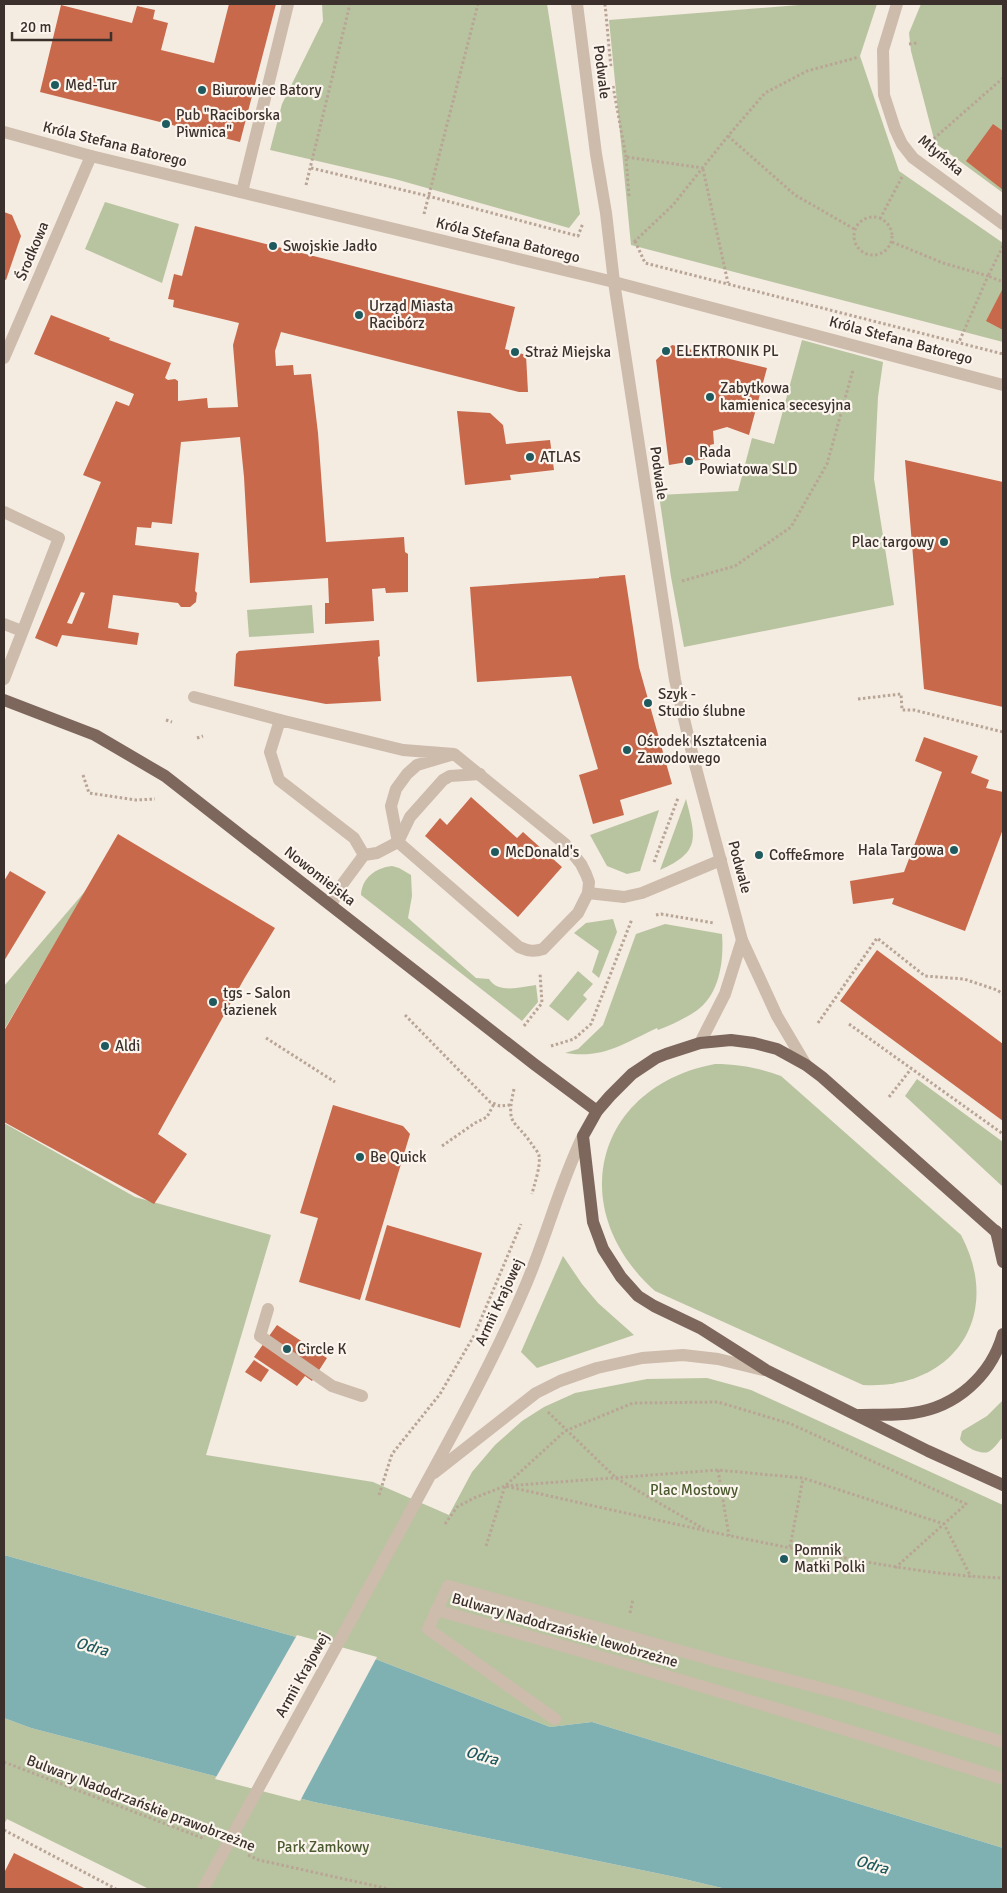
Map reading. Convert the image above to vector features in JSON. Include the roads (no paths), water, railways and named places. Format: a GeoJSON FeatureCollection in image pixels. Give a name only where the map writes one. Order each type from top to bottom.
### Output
{"type":"FeatureCollection","features":[{"type":"Feature","properties":{"kind":"main road","name":"Nowomiejska"},"geometry":{"type":"LineString","coordinates":[[4,700],[95,735],[165,776],[534,1064],[598,1111]]}},
{"type":"Feature","properties":{"kind":"main road"},"geometry":{"type":"LineString","coordinates":[[1003,1262],[999,1235],[837,1089],[806,1065],[777,1049],[754,1042],[731,1040],[700,1043],[666,1054],[644,1065],[622,1083],[598,1111],[583,1136],[592,1222],[603,1250],[621,1278],[638,1296],[654,1306],[700,1328],[766,1370],[1003,1485]]}},
{"type":"Feature","properties":{"kind":"main road"},"geometry":{"type":"LineString","coordinates":[[856,1415],[912,1414],[931,1410],[947,1402],[964,1392],[990,1366],[1003,1334]]}},
{"type":"Feature","properties":{"kind":"street"},"geometry":{"type":"LineString","coordinates":[[242,192],[288,4]]}},
{"type":"Feature","properties":{"kind":"street","name":"Podwale"},"geometry":{"type":"LineString","coordinates":[[577,4],[614,282],[675,680],[693,757],[742,940],[777,1016],[806,1065]]}},
{"type":"Feature","properties":{"kind":"street","name":"Młyńska"},"geometry":{"type":"LineString","coordinates":[[896,4],[883,50],[884,95],[895,130],[902,144],[913,158],[1003,224]]}},
{"type":"Feature","properties":{"kind":"street","name":"Króla Stefana Batorego"},"geometry":{"type":"LineString","coordinates":[[4,132],[90,156],[614,282],[1003,385]]}},
{"type":"Feature","properties":{"kind":"street","name":"Środkowa"},"geometry":{"type":"LineString","coordinates":[[4,358],[90,156]]}},
{"type":"Feature","properties":{"kind":"street"},"geometry":{"type":"LineString","coordinates":[[4,512],[59,538],[4,679]]}},
{"type":"Feature","properties":{"kind":"street"},"geometry":{"type":"LineString","coordinates":[[4,624],[22,631]]}},
{"type":"Feature","properties":{"kind":"street"},"geometry":{"type":"LineString","coordinates":[[194,697],[403,750],[454,754],[565,844],[581,864],[586,874],[589,882],[588,893],[578,913],[550,944],[538,951],[527,951],[520,947],[398,842],[391,806],[396,789],[406,774],[417,765],[454,754]]}},
{"type":"Feature","properties":{"kind":"street"},"geometry":{"type":"LineString","coordinates":[[280,720],[270,752],[279,780],[354,838],[364,855]]}},
{"type":"Feature","properties":{"kind":"street"},"geometry":{"type":"LineString","coordinates":[[331,905],[341,886],[364,855],[377,853],[398,842],[410,817],[443,780],[450,776],[480,774]]}},
{"type":"Feature","properties":{"kind":"street"},"geometry":{"type":"LineString","coordinates":[[588,893],[624,898],[642,893],[721,860]]}},
{"type":"Feature","properties":{"kind":"street"},"geometry":{"type":"LineString","coordinates":[[700,1043],[725,994],[742,940]]}},
{"type":"Feature","properties":{"kind":"street","name":"Armii Krajowej"},"geometry":{"type":"LineString","coordinates":[[203,1889],[430,1476],[496,1348],[534,1265],[559,1193],[583,1136]]}},
{"type":"Feature","properties":{"kind":"street"},"geometry":{"type":"LineString","coordinates":[[268,1309],[260,1336],[332,1386],[362,1396]]}},
{"type":"Feature","properties":{"kind":"street"},"geometry":{"type":"LineString","coordinates":[[990,1366],[1003,1351]]}},
{"type":"Feature","properties":{"kind":"street","name":"Armii Krajowej"},"geometry":{"type":"LineString","coordinates":[[430,1476],[536,1393],[560,1381],[597,1368],[620,1362],[682,1355],[718,1359],[766,1370]]}},
{"type":"Feature","properties":{"kind":"street","name":"Bulwary Nadodrzańskie lewobrzeżne"},"geometry":{"type":"LineString","coordinates":[[1003,1742],[851,1696],[701,1657],[448,1586],[436,1610],[855,1731],[1003,1779]]}},
{"type":"Feature","properties":{"kind":"street"},"geometry":{"type":"LineString","coordinates":[[436,1610],[428,1629],[555,1719]]}},
{"type":"Feature","properties":{"kind":"water","name":"Odra"},"geometry":{"type":"Polygon","coordinates":[[[4,1555],[378,1660],[550,1727],[592,1722],[1003,1848],[1003,1889],[726,1889],[314,1802],[31,1728],[4,1718],[4,1555]]]}},
{"type":"Feature","properties":{"kind":"place","name":"Med-Tur"},"geometry":{"type":"Point","coordinates":[55,85]}},
{"type":"Feature","properties":{"kind":"place","name":"Biurowiec Batory"},"geometry":{"type":"Point","coordinates":[202,90]}},
{"type":"Feature","properties":{"kind":"place","name":"Pub \"Raciborska Piwnica\""},"geometry":{"type":"Point","coordinates":[166,124]}},
{"type":"Feature","properties":{"kind":"place","name":"Swojskie Jadło"},"geometry":{"type":"Point","coordinates":[273,246]}},
{"type":"Feature","properties":{"kind":"place","name":"Urząd Miasta Racibórz"},"geometry":{"type":"Point","coordinates":[359,315]}},
{"type":"Feature","properties":{"kind":"place","name":"ELEKTRONIK PL"},"geometry":{"type":"Point","coordinates":[666,351]}},
{"type":"Feature","properties":{"kind":"place","name":"Straż Miejska"},"geometry":{"type":"Point","coordinates":[515,352]}},
{"type":"Feature","properties":{"kind":"place","name":"Zabytkowa kamienica secesyjna"},"geometry":{"type":"Point","coordinates":[710,397]}},
{"type":"Feature","properties":{"kind":"place","name":"ATLAS"},"geometry":{"type":"Point","coordinates":[530,457]}},
{"type":"Feature","properties":{"kind":"place","name":"Rada Powiatowa SLD"},"geometry":{"type":"Point","coordinates":[689,461]}},
{"type":"Feature","properties":{"kind":"place","name":"Plac targowy"},"geometry":{"type":"Point","coordinates":[944,542]}},
{"type":"Feature","properties":{"kind":"place","name":"Szyk - Studio ślubne"},"geometry":{"type":"Point","coordinates":[648,703]}},
{"type":"Feature","properties":{"kind":"place","name":"Ośrodek Kształcenia Zawodowego"},"geometry":{"type":"Point","coordinates":[627,750]}},
{"type":"Feature","properties":{"kind":"place","name":"Hala Targowa"},"geometry":{"type":"Point","coordinates":[954,850]}},
{"type":"Feature","properties":{"kind":"place","name":"McDonald's"},"geometry":{"type":"Point","coordinates":[495,852]}},
{"type":"Feature","properties":{"kind":"place","name":"Coffe&more"},"geometry":{"type":"Point","coordinates":[759,855]}},
{"type":"Feature","properties":{"kind":"place","name":"tgs - Salon łazienek"},"geometry":{"type":"Point","coordinates":[213,1002]}},
{"type":"Feature","properties":{"kind":"place","name":"Aldi"},"geometry":{"type":"Point","coordinates":[105,1046]}},
{"type":"Feature","properties":{"kind":"place","name":"Be Quick"},"geometry":{"type":"Point","coordinates":[360,1157]}},
{"type":"Feature","properties":{"kind":"place","name":"Circle K"},"geometry":{"type":"Point","coordinates":[287,1349]}},
{"type":"Feature","properties":{"kind":"place","name":"Pomnik Matki Polki"},"geometry":{"type":"Point","coordinates":[784,1559]}},
{"type":"Feature","properties":{"kind":"park label","name":"Plac Mostowy"},"geometry":{"type":"Point","coordinates":[694,1490]}},
{"type":"Feature","properties":{"kind":"park label","name":"Park Zamkowy"},"geometry":{"type":"Point","coordinates":[323,1847]}}]}
